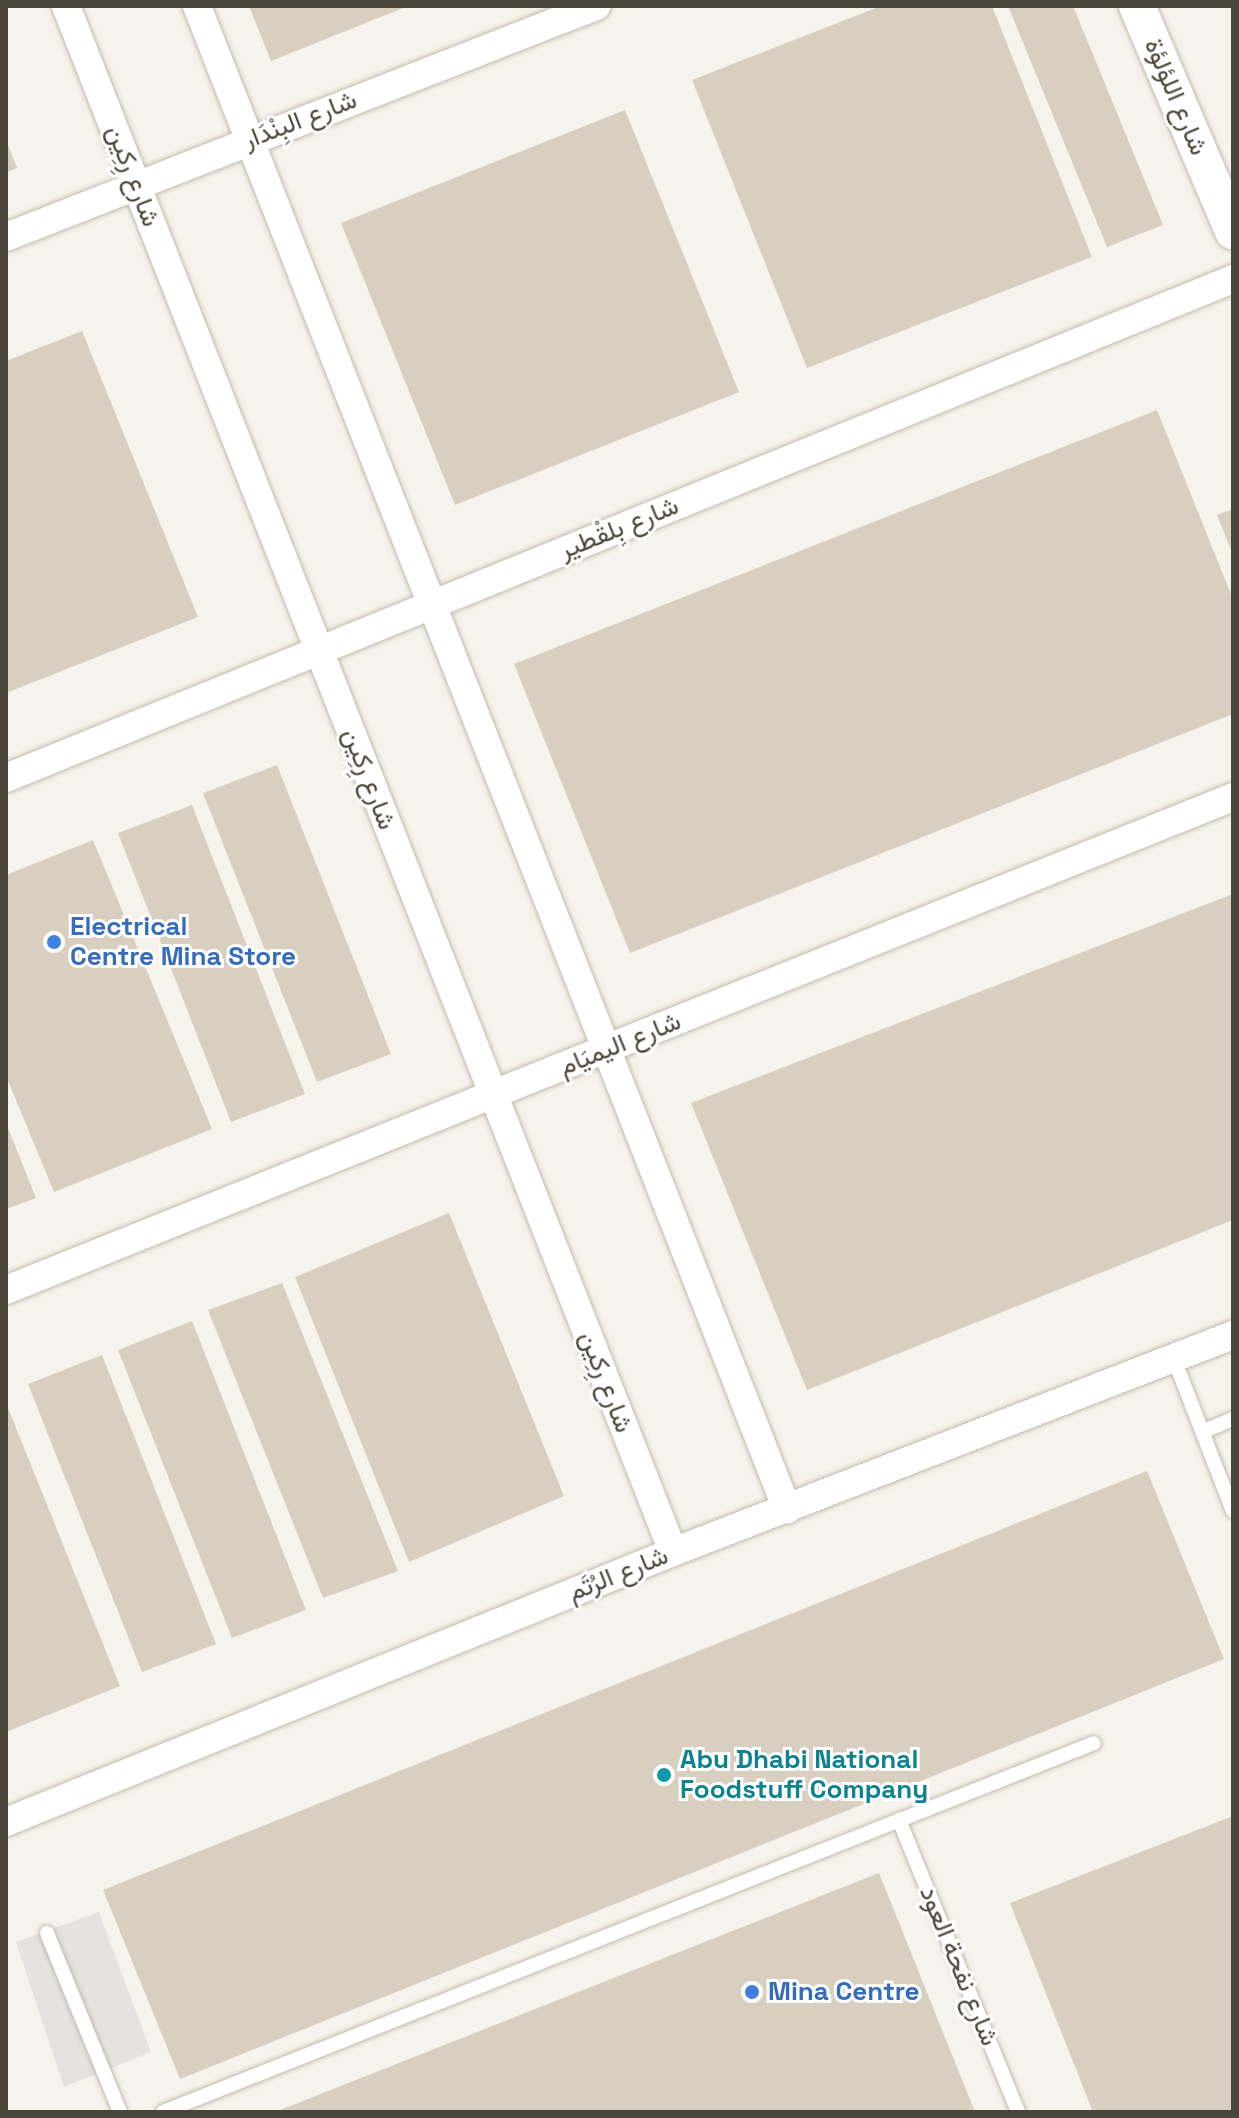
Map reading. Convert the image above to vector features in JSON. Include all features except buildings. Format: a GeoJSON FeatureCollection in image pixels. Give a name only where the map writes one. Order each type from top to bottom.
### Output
{"type":"FeatureCollection","features":[{"type":"Feature","properties":{"kind":"street","name":"شارع رِكِين"},"geometry":{"type":"LineString","coordinates":[[66,6],[673,1552]]}},
{"type":"Feature","properties":{"kind":"street"},"geometry":{"type":"LineString","coordinates":[[197,6],[787,1509]]}},
{"type":"Feature","properties":{"kind":"street","name":"شارع البِنْدَار"},"geometry":{"type":"LineString","coordinates":[[6,237],[249,139],[596,6]]}},
{"type":"Feature","properties":{"kind":"street","name":"شارع اللؤلؤة"},"geometry":{"type":"LineString","coordinates":[[1137,6],[1233,231]]}},
{"type":"Feature","properties":{"kind":"street","name":"شارع بِلقْطير"},"geometry":{"type":"LineString","coordinates":[[6,778],[1233,279]]}},
{"type":"Feature","properties":{"kind":"street","name":"شارع اليميَام"},"geometry":{"type":"LineString","coordinates":[[6,1290],[1233,797]]}},
{"type":"Feature","properties":{"kind":"street","name":"شارع الرُتَم"},"geometry":{"type":"LineString","coordinates":[[6,1822],[673,1552],[1233,1335]]}},
{"type":"Feature","properties":{"kind":"lane"},"geometry":{"type":"LineString","coordinates":[[1174,1359],[1233,1511]]}},
{"type":"Feature","properties":{"kind":"lane"},"geometry":{"type":"LineString","coordinates":[[1202,1432],[1233,1419]]}},
{"type":"Feature","properties":{"kind":"lane"},"geometry":{"type":"LineString","coordinates":[[163,2112],[1094,1743]]}},
{"type":"Feature","properties":{"kind":"lane","name":"شارع نفحة العود"},"geometry":{"type":"LineString","coordinates":[[899,1820],[1018,2112]]}},
{"type":"Feature","properties":{"kind":"lane"},"geometry":{"type":"LineString","coordinates":[[47,1933],[120,2112]]}},
{"type":"Feature","properties":{"kind":"shaded area"},"geometry":{"type":"Polygon","coordinates":[[[99,1912],[151,2052],[64,2087],[16,1942],[99,1912]]]}},
{"type":"Feature","properties":{"kind":"place","name":"Electrical Centre Mina Store"},"geometry":{"type":"Point","coordinates":[54,942]}},
{"type":"Feature","properties":{"kind":"place","name":"Abu Dhabi National Foodstuff Company"},"geometry":{"type":"Point","coordinates":[664,1775]}},
{"type":"Feature","properties":{"kind":"place","name":"Mina Centre"},"geometry":{"type":"Point","coordinates":[752,1992]}}]}
